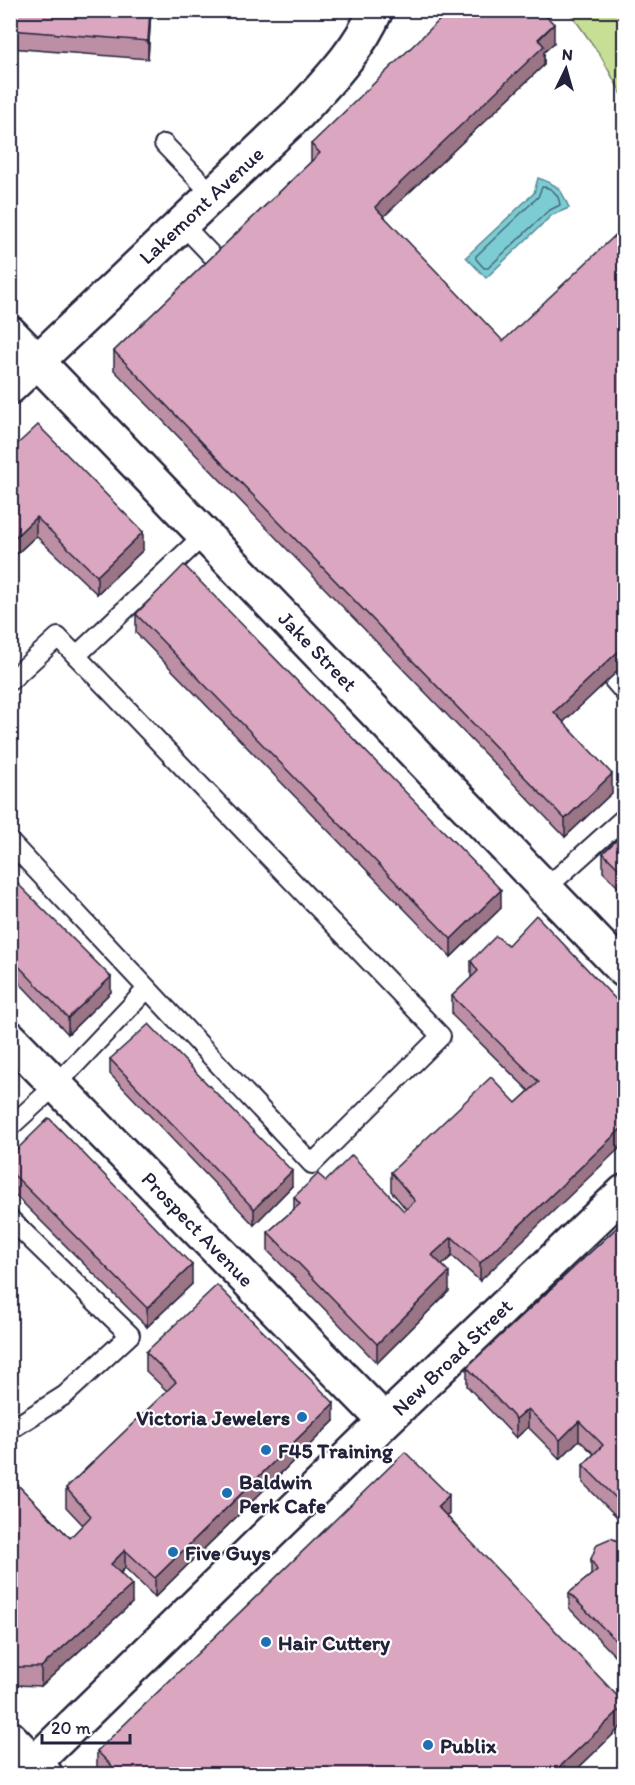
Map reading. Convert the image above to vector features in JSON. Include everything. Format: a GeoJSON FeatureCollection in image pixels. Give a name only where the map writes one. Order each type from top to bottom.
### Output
{"type":"FeatureCollection","features":[{"type":"Feature","properties":{"kind":"street","name":"Lakemont Avenue"},"geometry":{"type":"LineString","coordinates":[[10,387],[299,113],[340,68],[376,10]]}},
{"type":"Feature","properties":{"kind":"street","name":"Jake Street"},"geometry":{"type":"LineString","coordinates":[[10,333],[624,969]]}},
{"type":"Feature","properties":{"kind":"street","name":"Prospect Avenue"},"geometry":{"type":"LineString","coordinates":[[10,1038],[385,1421]]}},
{"type":"Feature","properties":{"kind":"street","name":"New Broad Street"},"geometry":{"type":"LineString","coordinates":[[34,1771],[385,1421],[624,1192]]}},
{"type":"Feature","properties":{"kind":"street"},"geometry":{"type":"LineString","coordinates":[[10,1738],[34,1771]]}},
{"type":"Feature","properties":{"kind":"lane"},"geometry":{"type":"LineString","coordinates":[[164,144],[213,195]]}},
{"type":"Feature","properties":{"kind":"lane"},"geometry":{"type":"LineString","coordinates":[[182,224],[222,266]]}},
{"type":"Feature","properties":{"kind":"lane"},"geometry":{"type":"LineString","coordinates":[[76,656],[205,534]]}},
{"type":"Feature","properties":{"kind":"lane"},"geometry":{"type":"LineString","coordinates":[[10,681],[58,637],[441,1036],[312,1164],[10,842]]}},
{"type":"Feature","properties":{"kind":"lane"},"geometry":{"type":"LineString","coordinates":[[611,677],[624,692]]}},
{"type":"Feature","properties":{"kind":"lane"},"geometry":{"type":"LineString","coordinates":[[546,888],[624,818]]}},
{"type":"Feature","properties":{"kind":"lane"},"geometry":{"type":"LineString","coordinates":[[10,1127],[56,1085],[147,989]]}},
{"type":"Feature","properties":{"kind":"lane"},"geometry":{"type":"LineString","coordinates":[[10,1219],[130,1335],[65,1395],[10,1430]]}},
{"type":"Feature","properties":{"kind":"green space"},"geometry":{"type":"Polygon","coordinates":[[[569,11],[624,11],[624,98],[600,55],[569,11]]]}},
{"type":"Feature","properties":{"kind":"water"},"geometry":{"type":"Polygon","coordinates":[[[538,178],[558,188],[569,208],[552,215],[486,278],[466,257],[534,193],[538,178]]]}},
{"type":"Feature","properties":{"kind":"building"},"geometry":{"type":"Polygon","coordinates":[[[10,10],[150,10],[148,41],[10,30],[10,10]]]}},
{"type":"Feature","properties":{"kind":"building"},"geometry":{"type":"Polygon","coordinates":[[[450,10],[540,10],[554,24],[538,39],[544,46],[375,207],[503,341],[624,227],[624,646],[554,712],[612,774],[565,819],[114,351],[320,153],[311,144],[450,10]]]}},
{"type":"Feature","properties":{"kind":"building"},"geometry":{"type":"Polygon","coordinates":[[[38,425],[143,532],[97,576],[36,517],[10,542],[10,451],[38,425]]]}},
{"type":"Feature","properties":{"kind":"building"},"geometry":{"type":"Polygon","coordinates":[[[184,565],[501,890],[451,939],[136,614],[184,565]]]}},
{"type":"Feature","properties":{"kind":"building"},"geometry":{"type":"Polygon","coordinates":[[[624,833],[624,874],[603,853],[624,833]]]}},
{"type":"Feature","properties":{"kind":"building"},"geometry":{"type":"Polygon","coordinates":[[[10,876],[111,977],[68,1018],[10,957],[10,876]]]}},
{"type":"Feature","properties":{"kind":"building"},"geometry":{"type":"Polygon","coordinates":[[[536,915],[624,1008],[624,1126],[480,1263],[452,1237],[432,1255],[449,1272],[377,1344],[268,1232],[300,1204],[294,1197],[318,1174],[326,1181],[352,1155],[404,1211],[415,1201],[391,1172],[491,1077],[516,1103],[539,1082],[452,996],[478,971],[471,961],[496,936],[508,945],[536,915]]]}},
{"type":"Feature","properties":{"kind":"building"},"geometry":{"type":"Polygon","coordinates":[[[149,1024],[292,1171],[254,1209],[110,1059],[149,1024]]]}},
{"type":"Feature","properties":{"kind":"building"},"geometry":{"type":"Polygon","coordinates":[[[49,1118],[192,1265],[147,1308],[10,1171],[10,1156],[49,1118]]]}},
{"type":"Feature","properties":{"kind":"building"},"geometry":{"type":"Polygon","coordinates":[[[624,1221],[624,1394],[618,1401],[624,1409],[624,1506],[583,1465],[603,1445],[579,1421],[560,1440],[528,1409],[516,1419],[467,1367],[624,1221]]]}},
{"type":"Feature","properties":{"kind":"building"},"geometry":{"type":"Polygon","coordinates":[[[217,1285],[334,1403],[155,1578],[125,1550],[111,1564],[132,1585],[41,1667],[15,1667],[10,1662],[10,1477],[70,1538],[91,1516],[66,1488],[176,1382],[146,1352],[217,1285]]]}},
{"type":"Feature","properties":{"kind":"building"},"geometry":{"type":"Polygon","coordinates":[[[405,1452],[449,1495],[438,1507],[624,1703],[624,1706],[552,1774],[120,1774],[97,1751],[405,1452]]]}},
{"type":"Feature","properties":{"kind":"building"},"geometry":{"type":"Polygon","coordinates":[[[611,1538],[624,1544],[624,1638],[618,1643],[569,1593],[597,1570],[591,1559],[597,1544],[611,1538]]]}},
{"type":"Feature","properties":{"kind":"place","name":"Victoria Jewelers"},"geometry":{"type":"Point","coordinates":[302,1417]}},
{"type":"Feature","properties":{"kind":"place","name":"F45 Training"},"geometry":{"type":"Point","coordinates":[266,1450]}},
{"type":"Feature","properties":{"kind":"place","name":"Baldwin Perk Cafe"},"geometry":{"type":"Point","coordinates":[227,1493]}},
{"type":"Feature","properties":{"kind":"place","name":"Five Guys"},"geometry":{"type":"Point","coordinates":[173,1552]}},
{"type":"Feature","properties":{"kind":"place","name":"Hair Cuttery"},"geometry":{"type":"Point","coordinates":[266,1642]}},
{"type":"Feature","properties":{"kind":"place","name":"Publix"},"geometry":{"type":"Point","coordinates":[428,1745]}}]}
